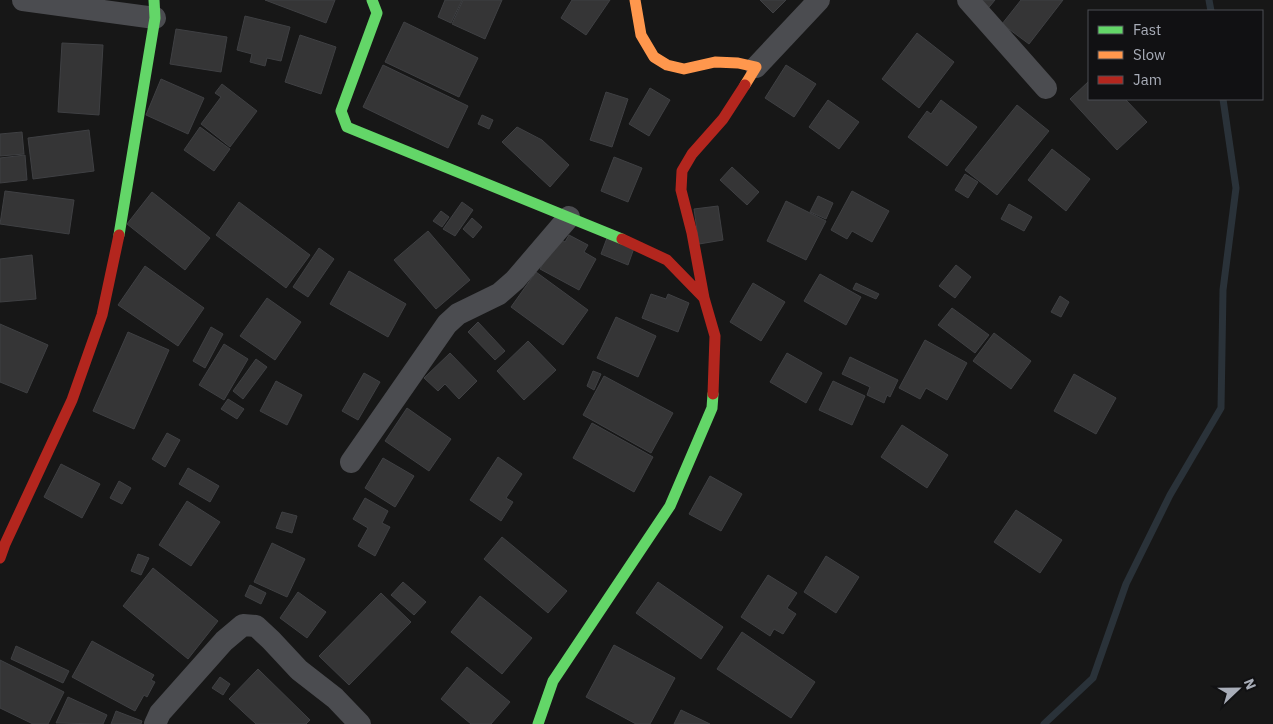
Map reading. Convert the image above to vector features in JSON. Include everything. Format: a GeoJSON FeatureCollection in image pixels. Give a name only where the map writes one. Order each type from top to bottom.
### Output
{"type":"FeatureCollection","features":[{"type":"Feature","properties":{"kind":"street"},"geometry":{"type":"LineString","coordinates":[[0,558],[72,400],[102,315],[123,216],[155,9],[22,0]]}},
{"type":"Feature","properties":{"kind":"street"},"geometry":{"type":"LineString","coordinates":[[372,0],[377,13],[341,111],[347,127],[635,244],[667,260],[704,298]]}},
{"type":"Feature","properties":{"kind":"street"},"geometry":{"type":"LineString","coordinates":[[635,0],[641,35],[654,57],[667,65],[684,69],[722,62],[756,67]]}},
{"type":"Feature","properties":{"kind":"street"},"geometry":{"type":"LineString","coordinates":[[538,724],[553,681],[670,506],[712,408],[715,336],[704,298],[692,233],[681,190],[682,171],[692,154],[723,119],[756,67],[819,0]]}},
{"type":"Feature","properties":{"kind":"street"},"geometry":{"type":"LineString","coordinates":[[968,0],[1046,88]]}},
{"type":"Feature","properties":{"kind":"street"},"geometry":{"type":"LineString","coordinates":[[351,462],[447,324],[458,314],[499,294],[515,280],[569,217]]}},
{"type":"Feature","properties":{"kind":"street"},"geometry":{"type":"LineString","coordinates":[[154,724],[160,713],[224,641],[243,625],[256,626],[299,670],[335,698],[360,724]]}},
{"type":"Feature","properties":{"kind":"building"},"geometry":{"type":"Polygon","coordinates":[[[265,0],[335,0],[326,23],[265,0]]]}},
{"type":"Feature","properties":{"kind":"building"},"geometry":{"type":"Polygon","coordinates":[[[445,0],[462,0],[451,23],[438,17],[445,0]]]}},
{"type":"Feature","properties":{"kind":"building"},"geometry":{"type":"Polygon","coordinates":[[[463,0],[502,0],[485,39],[452,24],[463,0]]]}},
{"type":"Feature","properties":{"kind":"building"},"geometry":{"type":"Polygon","coordinates":[[[572,0],[610,0],[586,35],[561,18],[572,0]]]}},
{"type":"Feature","properties":{"kind":"building"},"geometry":{"type":"Polygon","coordinates":[[[760,0],[786,0],[773,13],[760,0]]]}},
{"type":"Feature","properties":{"kind":"building"},"geometry":{"type":"Polygon","coordinates":[[[970,0],[995,0],[985,12],[970,0]]]}},
{"type":"Feature","properties":{"kind":"building"},"geometry":{"type":"Polygon","coordinates":[[[1021,0],[1063,0],[1029,44],[1002,24],[1021,0]]]}},
{"type":"Feature","properties":{"kind":"building"},"geometry":{"type":"Polygon","coordinates":[[[245,16],[290,27],[281,61],[267,58],[265,66],[250,62],[252,54],[237,50],[245,16]]]}},
{"type":"Feature","properties":{"kind":"building"},"geometry":{"type":"Polygon","coordinates":[[[404,22],[478,58],[459,97],[385,62],[404,22]]]}},
{"type":"Feature","properties":{"kind":"building"},"geometry":{"type":"Polygon","coordinates":[[[176,29],[227,37],[221,72],[170,64],[176,29]]]}},
{"type":"Feature","properties":{"kind":"building"},"geometry":{"type":"Polygon","coordinates":[[[917,33],[954,62],[919,108],[882,79],[917,33]]]}},
{"type":"Feature","properties":{"kind":"building"},"geometry":{"type":"Polygon","coordinates":[[[300,35],[336,47],[321,94],[285,82],[300,35]]]}},
{"type":"Feature","properties":{"kind":"building"},"geometry":{"type":"Polygon","coordinates":[[[62,43],[103,45],[99,115],[58,112],[62,43]]]}},
{"type":"Feature","properties":{"kind":"building"},"geometry":{"type":"Polygon","coordinates":[[[383,65],[468,106],[448,148],[363,107],[383,65]]]}},
{"type":"Feature","properties":{"kind":"building"},"geometry":{"type":"Polygon","coordinates":[[[786,65],[816,84],[794,117],[765,98],[786,65]]]}},
{"type":"Feature","properties":{"kind":"building"},"geometry":{"type":"Polygon","coordinates":[[[161,79],[204,98],[188,134],[146,115],[161,79]]]}},
{"type":"Feature","properties":{"kind":"building"},"geometry":{"type":"Polygon","coordinates":[[[1088,82],[1088,100],[1126,100],[1147,122],[1117,150],[1070,99],[1088,82]]]}},
{"type":"Feature","properties":{"kind":"building"},"geometry":{"type":"Polygon","coordinates":[[[222,84],[257,111],[230,147],[201,124],[221,97],[215,93],[222,84]]]}},
{"type":"Feature","properties":{"kind":"building"},"geometry":{"type":"Polygon","coordinates":[[[650,88],[670,100],[649,136],[629,124],[650,88]]]}},
{"type":"Feature","properties":{"kind":"building"},"geometry":{"type":"Polygon","coordinates":[[[606,92],[628,99],[612,147],[590,140],[606,92]]]}},
{"type":"Feature","properties":{"kind":"building"},"geometry":{"type":"Polygon","coordinates":[[[828,100],[859,122],[839,149],[809,127],[828,100]]]}},
{"type":"Feature","properties":{"kind":"building"},"geometry":{"type":"Polygon","coordinates":[[[941,100],[977,127],[947,166],[908,137],[927,111],[931,114],[941,100]]]}},
{"type":"Feature","properties":{"kind":"building"},"geometry":{"type":"Polygon","coordinates":[[[1017,105],[1049,131],[997,195],[965,170],[1017,105]]]}},
{"type":"Feature","properties":{"kind":"building"},"geometry":{"type":"Polygon","coordinates":[[[482,115],[493,120],[489,129],[478,124],[482,115]]]}},
{"type":"Feature","properties":{"kind":"building"},"geometry":{"type":"Polygon","coordinates":[[[200,127],[230,149],[214,171],[184,150],[200,127]]]}},
{"type":"Feature","properties":{"kind":"building"},"geometry":{"type":"Polygon","coordinates":[[[517,127],[542,140],[569,165],[550,187],[502,142],[517,127]]]}},
{"type":"Feature","properties":{"kind":"building"},"geometry":{"type":"Polygon","coordinates":[[[89,130],[94,171],[33,179],[28,138],[89,130]]]}},
{"type":"Feature","properties":{"kind":"building"},"geometry":{"type":"Polygon","coordinates":[[[22,132],[24,154],[0,156],[0,134],[22,132]]]}},
{"type":"Feature","properties":{"kind":"building"},"geometry":{"type":"Polygon","coordinates":[[[1052,149],[1090,179],[1066,211],[1028,180],[1052,149]]]}},
{"type":"Feature","properties":{"kind":"building"},"geometry":{"type":"Polygon","coordinates":[[[25,155],[27,180],[0,183],[0,158],[25,155]]]}},
{"type":"Feature","properties":{"kind":"building"},"geometry":{"type":"Polygon","coordinates":[[[614,157],[642,168],[628,202],[601,191],[614,157]]]}},
{"type":"Feature","properties":{"kind":"building"},"geometry":{"type":"Polygon","coordinates":[[[732,167],[759,192],[747,205],[720,180],[732,167]]]}},
{"type":"Feature","properties":{"kind":"building"},"geometry":{"type":"Polygon","coordinates":[[[965,174],[978,182],[968,198],[955,190],[965,174]]]}},
{"type":"Feature","properties":{"kind":"building"},"geometry":{"type":"Polygon","coordinates":[[[5,191],[74,200],[69,234],[0,224],[5,191]]]}},
{"type":"Feature","properties":{"kind":"building"},"geometry":{"type":"Polygon","coordinates":[[[852,191],[889,211],[872,242],[852,231],[847,239],[831,230],[852,191]]]}},
{"type":"Feature","properties":{"kind":"building"},"geometry":{"type":"Polygon","coordinates":[[[152,192],[210,238],[185,270],[127,224],[152,192]]]}},
{"type":"Feature","properties":{"kind":"building"},"geometry":{"type":"Polygon","coordinates":[[[818,196],[833,203],[826,219],[810,212],[818,196]]]}},
{"type":"Feature","properties":{"kind":"building"},"geometry":{"type":"Polygon","coordinates":[[[786,201],[826,221],[806,260],[767,241],[786,201]]]}},
{"type":"Feature","properties":{"kind":"building"},"geometry":{"type":"Polygon","coordinates":[[[239,202],[310,255],[286,288],[216,235],[239,202]]]}},
{"type":"Feature","properties":{"kind":"building"},"geometry":{"type":"Polygon","coordinates":[[[462,202],[473,210],[455,236],[443,229],[462,202]]]}},
{"type":"Feature","properties":{"kind":"building"},"geometry":{"type":"Polygon","coordinates":[[[1009,204],[1032,217],[1024,231],[1001,219],[1009,204]]]}},
{"type":"Feature","properties":{"kind":"building"},"geometry":{"type":"Polygon","coordinates":[[[718,206],[723,240],[699,244],[694,209],[718,206]]]}},
{"type":"Feature","properties":{"kind":"building"},"geometry":{"type":"Polygon","coordinates":[[[441,211],[449,217],[442,227],[433,221],[441,211]]]}},
{"type":"Feature","properties":{"kind":"building"},"geometry":{"type":"Polygon","coordinates":[[[472,218],[482,227],[473,238],[463,229],[472,218]]]}},
{"type":"Feature","properties":{"kind":"building"},"geometry":{"type":"Polygon","coordinates":[[[428,231],[470,280],[436,309],[394,260],[428,231]]]}},
{"type":"Feature","properties":{"kind":"building"},"geometry":{"type":"Polygon","coordinates":[[[569,235],[588,245],[584,252],[596,259],[579,290],[540,269],[557,237],[565,242],[569,235]]]}},
{"type":"Feature","properties":{"kind":"building"},"geometry":{"type":"Polygon","coordinates":[[[607,238],[634,248],[628,265],[601,254],[607,238]]]}},
{"type":"Feature","properties":{"kind":"building"},"geometry":{"type":"Polygon","coordinates":[[[319,248],[334,259],[308,297],[293,287],[319,248]]]}},
{"type":"Feature","properties":{"kind":"building"},"geometry":{"type":"Polygon","coordinates":[[[32,255],[36,299],[0,302],[0,259],[32,255]]]}},
{"type":"Feature","properties":{"kind":"building"},"geometry":{"type":"Polygon","coordinates":[[[956,265],[971,277],[955,298],[939,286],[956,265]]]}},
{"type":"Feature","properties":{"kind":"building"},"geometry":{"type":"Polygon","coordinates":[[[145,266],[204,308],[178,346],[118,305],[145,266]]]}},
{"type":"Feature","properties":{"kind":"building"},"geometry":{"type":"Polygon","coordinates":[[[349,271],[406,304],[388,337],[330,304],[349,271]]]}},
{"type":"Feature","properties":{"kind":"building"},"geometry":{"type":"Polygon","coordinates":[[[536,272],[588,310],[563,345],[511,307],[536,272]]]}},
{"type":"Feature","properties":{"kind":"building"},"geometry":{"type":"Polygon","coordinates":[[[820,274],[861,297],[846,325],[804,301],[820,274]]]}},
{"type":"Feature","properties":{"kind":"building"},"geometry":{"type":"Polygon","coordinates":[[[753,283],[785,302],[761,341],[730,322],[753,283]]]}},
{"type":"Feature","properties":{"kind":"building"},"geometry":{"type":"Polygon","coordinates":[[[856,283],[879,294],[876,299],[853,289],[856,283]]]}},
{"type":"Feature","properties":{"kind":"building"},"geometry":{"type":"Polygon","coordinates":[[[651,294],[666,299],[668,294],[689,303],[678,332],[642,318],[651,294]]]}},
{"type":"Feature","properties":{"kind":"building"},"geometry":{"type":"Polygon","coordinates":[[[1060,296],[1069,302],[1061,317],[1051,312],[1060,296]]]}},
{"type":"Feature","properties":{"kind":"building"},"geometry":{"type":"Polygon","coordinates":[[[267,298],[301,322],[275,360],[240,336],[267,298]]]}},
{"type":"Feature","properties":{"kind":"building"},"geometry":{"type":"Polygon","coordinates":[[[952,308],[989,335],[975,353],[938,325],[952,308]]]}},
{"type":"Feature","properties":{"kind":"building"},"geometry":{"type":"Polygon","coordinates":[[[616,317],[656,336],[638,377],[597,358],[616,317]]]}},
{"type":"Feature","properties":{"kind":"building"},"geometry":{"type":"Polygon","coordinates":[[[478,322],[505,351],[495,360],[468,332],[478,322]]]}},
{"type":"Feature","properties":{"kind":"building"},"geometry":{"type":"Polygon","coordinates":[[[0,324],[48,345],[27,393],[0,382],[0,324]]]}},
{"type":"Feature","properties":{"kind":"building"},"geometry":{"type":"Polygon","coordinates":[[[211,327],[223,334],[205,368],[193,361],[211,327]]]}},
{"type":"Feature","properties":{"kind":"building"},"geometry":{"type":"Polygon","coordinates":[[[128,332],[169,350],[134,429],[93,411],[128,332]]]}},
{"type":"Feature","properties":{"kind":"building"},"geometry":{"type":"Polygon","coordinates":[[[994,333],[1031,361],[1011,389],[973,361],[994,333]]]}},
{"type":"Feature","properties":{"kind":"building"},"geometry":{"type":"Polygon","coordinates":[[[925,340],[967,363],[947,400],[926,388],[920,399],[899,388],[925,340]]]}},
{"type":"Feature","properties":{"kind":"building"},"geometry":{"type":"Polygon","coordinates":[[[528,341],[556,370],[524,400],[497,371],[528,341]]]}},
{"type":"Feature","properties":{"kind":"building"},"geometry":{"type":"Polygon","coordinates":[[[224,344],[248,359],[224,400],[199,385],[224,344]]]}},
{"type":"Feature","properties":{"kind":"building"},"geometry":{"type":"Polygon","coordinates":[[[450,353],[477,381],[459,399],[445,384],[438,391],[424,378],[450,353]]]}},
{"type":"Feature","properties":{"kind":"building"},"geometry":{"type":"Polygon","coordinates":[[[787,353],[822,373],[806,403],[770,382],[787,353]]]}},
{"type":"Feature","properties":{"kind":"building"},"geometry":{"type":"Polygon","coordinates":[[[850,357],[898,380],[890,397],[887,395],[884,403],[867,395],[870,387],[842,374],[850,357]]]}},
{"type":"Feature","properties":{"kind":"building"},"geometry":{"type":"Polygon","coordinates":[[[256,359],[267,367],[243,399],[233,391],[256,359]]]}},
{"type":"Feature","properties":{"kind":"building"},"geometry":{"type":"Polygon","coordinates":[[[593,371],[601,374],[594,390],[587,386],[593,371]]]}},
{"type":"Feature","properties":{"kind":"building"},"geometry":{"type":"Polygon","coordinates":[[[364,373],[380,382],[358,420],[342,411],[364,373]]]}},
{"type":"Feature","properties":{"kind":"building"},"geometry":{"type":"Polygon","coordinates":[[[1074,374],[1116,398],[1096,434],[1054,411],[1074,374]]]}},
{"type":"Feature","properties":{"kind":"building"},"geometry":{"type":"Polygon","coordinates":[[[604,376],[673,413],[651,453],[583,415],[604,376]]]}},
{"type":"Feature","properties":{"kind":"building"},"geometry":{"type":"Polygon","coordinates":[[[276,381],[302,395],[287,425],[260,411],[276,381]]]}},
{"type":"Feature","properties":{"kind":"building"},"geometry":{"type":"Polygon","coordinates":[[[833,381],[865,396],[852,425],[819,410],[833,381]]]}},
{"type":"Feature","properties":{"kind":"building"},"geometry":{"type":"Polygon","coordinates":[[[228,399],[244,409],[237,419],[221,409],[228,399]]]}},
{"type":"Feature","properties":{"kind":"building"},"geometry":{"type":"Polygon","coordinates":[[[407,408],[451,439],[429,471],[385,441],[407,408]]]}},
{"type":"Feature","properties":{"kind":"building"},"geometry":{"type":"Polygon","coordinates":[[[592,423],[653,457],[634,492],[573,458],[592,423]]]}},
{"type":"Feature","properties":{"kind":"building"},"geometry":{"type":"Polygon","coordinates":[[[902,425],[948,455],[927,488],[881,457],[902,425]]]}},
{"type":"Feature","properties":{"kind":"building"},"geometry":{"type":"Polygon","coordinates":[[[167,433],[180,440],[165,467],[152,459],[167,433]]]}},
{"type":"Feature","properties":{"kind":"building"},"geometry":{"type":"Polygon","coordinates":[[[498,457],[522,474],[506,498],[513,502],[501,521],[470,500],[498,457]]]}},
{"type":"Feature","properties":{"kind":"building"},"geometry":{"type":"Polygon","coordinates":[[[383,458],[414,476],[395,507],[365,488],[383,458]]]}},
{"type":"Feature","properties":{"kind":"building"},"geometry":{"type":"Polygon","coordinates":[[[61,464],[100,484],[82,518],[44,497],[61,464]]]}},
{"type":"Feature","properties":{"kind":"building"},"geometry":{"type":"Polygon","coordinates":[[[188,468],[219,486],[210,502],[179,484],[188,468]]]}},
{"type":"Feature","properties":{"kind":"building"},"geometry":{"type":"Polygon","coordinates":[[[710,476],[742,494],[721,531],[689,514],[710,476]]]}},
{"type":"Feature","properties":{"kind":"building"},"geometry":{"type":"Polygon","coordinates":[[[119,481],[131,488],[122,504],[110,498],[119,481]]]}},
{"type":"Feature","properties":{"kind":"building"},"geometry":{"type":"Polygon","coordinates":[[[365,498],[388,511],[382,523],[390,527],[375,556],[358,546],[368,528],[353,519],[365,498]]]}},
{"type":"Feature","properties":{"kind":"building"},"geometry":{"type":"Polygon","coordinates":[[[187,501],[220,522],[191,566],[159,545],[187,501]]]}},
{"type":"Feature","properties":{"kind":"building"},"geometry":{"type":"Polygon","coordinates":[[[1016,510],[1062,540],[1040,573],[994,542],[1016,510]]]}},
{"type":"Feature","properties":{"kind":"building"},"geometry":{"type":"Polygon","coordinates":[[[282,512],[297,516],[292,533],[276,528],[282,512]]]}},
{"type":"Feature","properties":{"kind":"building"},"geometry":{"type":"Polygon","coordinates":[[[502,537],[567,591],[548,613],[484,559],[502,537]]]}},
{"type":"Feature","properties":{"kind":"building"},"geometry":{"type":"Polygon","coordinates":[[[272,543],[305,559],[287,597],[254,582],[272,543]]]}},
{"type":"Feature","properties":{"kind":"building"},"geometry":{"type":"Polygon","coordinates":[[[138,554],[149,558],[141,575],[131,571],[138,554]]]}},
{"type":"Feature","properties":{"kind":"building"},"geometry":{"type":"Polygon","coordinates":[[[826,556],[859,577],[836,613],[804,592],[826,556]]]}},
{"type":"Feature","properties":{"kind":"building"},"geometry":{"type":"Polygon","coordinates":[[[153,568],[218,621],[188,659],[123,606],[153,568]]]}},
{"type":"Feature","properties":{"kind":"building"},"geometry":{"type":"Polygon","coordinates":[[[768,575],[797,593],[787,608],[796,614],[783,634],[774,629],[770,636],[741,617],[768,575]]]}},
{"type":"Feature","properties":{"kind":"building"},"geometry":{"type":"Polygon","coordinates":[[[403,582],[426,602],[414,615],[391,595],[403,582]]]}},
{"type":"Feature","properties":{"kind":"building"},"geometry":{"type":"Polygon","coordinates":[[[658,582],[723,627],[701,659],[636,613],[658,582]]]}},
{"type":"Feature","properties":{"kind":"building"},"geometry":{"type":"Polygon","coordinates":[[[250,585],[266,593],[261,604],[245,596],[250,585]]]}},
{"type":"Feature","properties":{"kind":"building"},"geometry":{"type":"Polygon","coordinates":[[[298,592],[326,612],[307,638],[280,618],[298,592]]]}},
{"type":"Feature","properties":{"kind":"building"},"geometry":{"type":"Polygon","coordinates":[[[381,593],[411,622],[349,685],[319,656],[381,593]]]}},
{"type":"Feature","properties":{"kind":"building"},"geometry":{"type":"Polygon","coordinates":[[[480,596],[532,638],[502,674],[451,632],[480,596]]]}},
{"type":"Feature","properties":{"kind":"building"},"geometry":{"type":"Polygon","coordinates":[[[742,632],[815,682],[791,718],[717,669],[742,632]]]}},
{"type":"Feature","properties":{"kind":"building"},"geometry":{"type":"Polygon","coordinates":[[[92,641],[154,675],[151,680],[155,682],[147,697],[144,695],[135,711],[72,677],[92,641]]]}},
{"type":"Feature","properties":{"kind":"building"},"geometry":{"type":"Polygon","coordinates":[[[614,645],[675,678],[650,724],[636,724],[586,697],[614,645]]]}},
{"type":"Feature","properties":{"kind":"building"},"geometry":{"type":"Polygon","coordinates":[[[16,646],[69,671],[63,683],[11,659],[16,646]]]}},
{"type":"Feature","properties":{"kind":"building"},"geometry":{"type":"Polygon","coordinates":[[[0,660],[64,692],[48,724],[33,724],[0,708],[0,660]]]}},
{"type":"Feature","properties":{"kind":"building"},"geometry":{"type":"Polygon","coordinates":[[[467,667],[510,702],[491,724],[471,724],[441,699],[467,667]]]}},
{"type":"Feature","properties":{"kind":"building"},"geometry":{"type":"Polygon","coordinates":[[[258,669],[310,720],[306,724],[256,724],[229,699],[258,669]]]}},
{"type":"Feature","properties":{"kind":"building"},"geometry":{"type":"Polygon","coordinates":[[[220,677],[230,684],[223,695],[212,688],[220,677]]]}},
{"type":"Feature","properties":{"kind":"building"},"geometry":{"type":"Polygon","coordinates":[[[68,697],[107,715],[103,724],[56,723],[68,697]]]}},
{"type":"Feature","properties":{"kind":"building"},"geometry":{"type":"Polygon","coordinates":[[[681,710],[710,724],[674,724],[681,710]]]}},
{"type":"Feature","properties":{"kind":"building"},"geometry":{"type":"Polygon","coordinates":[[[116,711],[142,721],[141,724],[111,724],[116,711]]]}},
{"type":"Feature","properties":{"kind":"waterway"},"geometry":{"type":"LineString","coordinates":[[1209,0],[1211,10]]}},
{"type":"Feature","properties":{"kind":"waterway"},"geometry":{"type":"LineString","coordinates":[[1044,724],[1093,678],[1126,584],[1170,495],[1221,408],[1223,290],[1236,188],[1223,100]]}},
{"type":"Feature","properties":{"kind":"traffic: fast"},"geometry":{"type":"LineString","coordinates":[[119,235],[155,18],[154,0]]}},
{"type":"Feature","properties":{"kind":"traffic: fast"},"geometry":{"type":"LineString","coordinates":[[372,0],[377,13],[341,111],[347,127],[622,239]]}},
{"type":"Feature","properties":{"kind":"traffic: fast"},"geometry":{"type":"LineString","coordinates":[[538,724],[553,681],[670,506],[712,408],[713,394]]}},
{"type":"Feature","properties":{"kind":"traffic: slow"},"geometry":{"type":"LineString","coordinates":[[635,0],[641,35],[654,57],[667,65],[684,69],[715,62],[738,63],[756,67],[745,85]]}},
{"type":"Feature","properties":{"kind":"traffic: jam"},"geometry":{"type":"LineString","coordinates":[[713,394],[715,336],[704,298],[692,233],[681,190],[682,171],[692,154],[723,119],[745,85]]}},
{"type":"Feature","properties":{"kind":"traffic: jam"},"geometry":{"type":"LineString","coordinates":[[0,558],[72,400],[102,315],[119,235]]}},
{"type":"Feature","properties":{"kind":"traffic: jam"},"geometry":{"type":"LineString","coordinates":[[622,239],[667,260],[704,298]]}}]}
